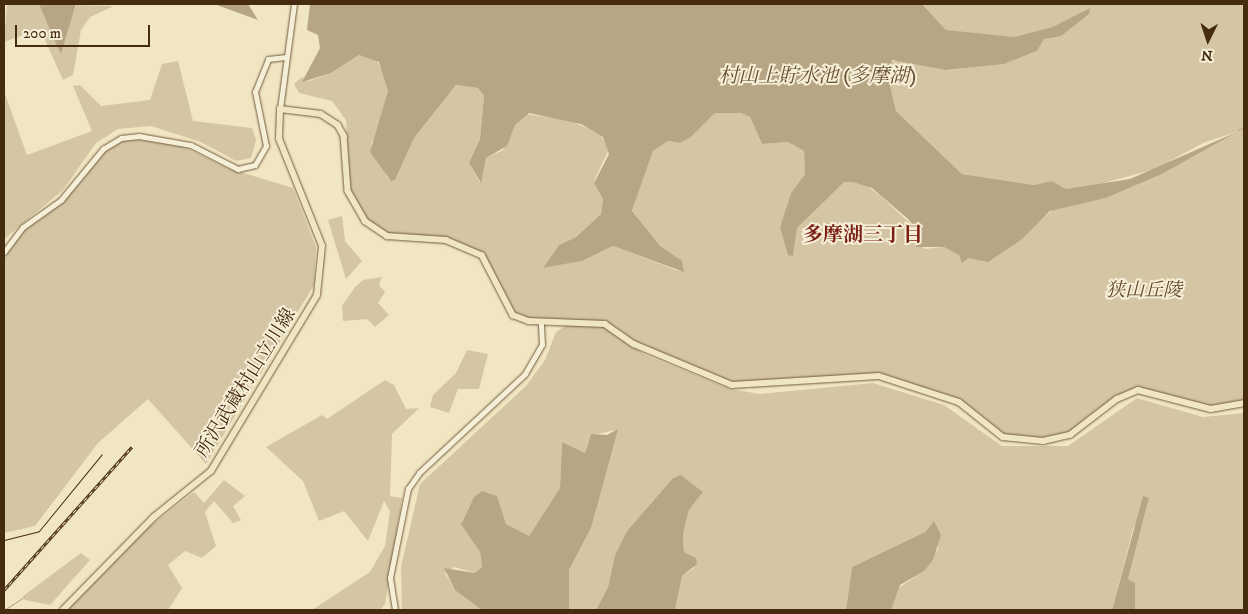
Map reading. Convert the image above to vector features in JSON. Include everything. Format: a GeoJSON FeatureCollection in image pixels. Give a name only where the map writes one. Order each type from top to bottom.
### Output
{"type":"FeatureCollection","features":[{"type":"Feature","properties":{"kind":"main road"},"geometry":{"type":"LineString","coordinates":[[280,109],[321,114],[338,125],[344,136],[349,194],[365,221],[387,236],[446,240],[474,250],[487,261],[512,315],[542,322],[605,324],[634,344],[732,385],[882,377],[951,399],[997,434],[1016,439],[1066,437],[1117,399],[1138,390],[1211,410],[1244,403]]}},
{"type":"Feature","properties":{"kind":"main road","name":"所沢武蔵村山立川線"},"geometry":{"type":"LineString","coordinates":[[63,610],[154,517],[211,471],[317,295],[322,246],[279,138],[278,120],[280,109]]}},
{"type":"Feature","properties":{"kind":"street"},"geometry":{"type":"LineString","coordinates":[[280,109],[294,4]]}},
{"type":"Feature","properties":{"kind":"street"},"geometry":{"type":"LineString","coordinates":[[4,252],[22,227],[61,200],[103,149],[121,138],[139,136],[191,145],[238,169],[255,165],[266,146],[256,92],[268,59],[286,57]]}},
{"type":"Feature","properties":{"kind":"street"},"geometry":{"type":"LineString","coordinates":[[394,610],[390,578],[408,489],[420,473],[525,374],[542,345],[542,322]]}},
{"type":"Feature","properties":{"kind":"green space"},"geometry":{"type":"Polygon","coordinates":[[[7,4],[39,4],[61,53],[76,5],[114,6],[90,17],[81,30],[73,75],[63,80],[40,29],[4,42],[7,4]]]}},
{"type":"Feature","properties":{"kind":"green space","name":"狭山丘陵"},"geometry":{"type":"Polygon","coordinates":[[[922,4],[1244,4],[1244,403],[1223,409],[1130,392],[1058,439],[1003,437],[959,402],[882,377],[732,385],[634,344],[596,321],[518,318],[487,261],[460,244],[387,236],[365,221],[351,200],[346,120],[332,101],[299,93],[294,84],[302,77],[309,81],[331,73],[359,55],[376,60],[386,75],[388,91],[380,129],[371,144],[388,178],[395,180],[414,138],[456,85],[478,88],[484,96],[480,139],[469,163],[480,183],[486,158],[503,150],[515,125],[526,114],[569,120],[600,134],[609,149],[594,181],[603,199],[601,214],[576,237],[559,245],[543,268],[582,261],[613,246],[679,271],[674,256],[660,247],[632,211],[653,151],[668,141],[680,143],[690,138],[715,113],[741,113],[750,117],[762,144],[788,142],[804,151],[805,174],[791,193],[780,227],[793,256],[797,228],[844,181],[862,182],[882,197],[916,229],[914,241],[925,249],[944,247],[967,258],[1010,246],[1055,208],[1106,198],[1162,174],[1239,131],[1203,143],[1155,169],[1089,187],[1066,189],[1052,181],[1034,185],[962,174],[896,111],[889,81],[891,62],[902,59],[950,70],[1007,63],[1037,51],[1044,39],[1064,33],[1090,8],[1052,27],[1014,37],[946,30],[922,4]]]}},
{"type":"Feature","properties":{"kind":"green space"},"geometry":{"type":"Polygon","coordinates":[[[178,61],[193,121],[252,128],[256,140],[251,158],[236,161],[201,142],[151,126],[118,129],[96,143],[63,190],[4,239],[4,91],[27,155],[92,131],[73,86],[80,85],[101,106],[150,100],[162,64],[178,61]]]}},
{"type":"Feature","properties":{"kind":"green space"},"geometry":{"type":"Polygon","coordinates":[[[128,138],[182,146],[227,168],[293,188],[316,247],[314,285],[206,464],[148,399],[98,443],[35,526],[4,533],[4,255],[16,236],[67,197],[104,152],[128,138]]]}},
{"type":"Feature","properties":{"kind":"green space"},"geometry":{"type":"Polygon","coordinates":[[[342,216],[345,241],[362,261],[346,279],[328,220],[342,216]]]}},
{"type":"Feature","properties":{"kind":"green space"},"geometry":{"type":"Polygon","coordinates":[[[382,277],[379,285],[385,292],[378,303],[389,315],[375,327],[367,319],[343,321],[342,306],[355,287],[363,280],[382,277]]]}},
{"type":"Feature","properties":{"kind":"green space"},"geometry":{"type":"Polygon","coordinates":[[[567,325],[602,326],[646,355],[730,389],[760,394],[873,383],[944,405],[1002,446],[1068,446],[1137,398],[1203,417],[1244,413],[1244,610],[1135,610],[1135,583],[1128,579],[1149,498],[1133,529],[1112,610],[891,610],[898,588],[924,571],[938,549],[932,523],[925,532],[852,567],[846,610],[675,610],[682,576],[694,568],[694,557],[684,552],[683,534],[689,510],[703,492],[681,475],[673,478],[627,531],[615,555],[608,587],[596,610],[569,610],[569,570],[591,528],[615,430],[590,436],[585,453],[562,442],[560,488],[529,536],[506,524],[495,496],[482,491],[474,497],[462,521],[480,552],[482,567],[475,573],[454,567],[445,573],[454,588],[482,610],[402,610],[401,567],[420,484],[526,386],[545,360],[556,332],[567,325]]]}},
{"type":"Feature","properties":{"kind":"green space"},"geometry":{"type":"Polygon","coordinates":[[[467,350],[488,354],[479,389],[458,389],[449,413],[430,407],[433,395],[456,373],[467,350]]]}},
{"type":"Feature","properties":{"kind":"green space"},"geometry":{"type":"Polygon","coordinates":[[[385,380],[394,385],[406,409],[419,408],[392,434],[390,496],[402,498],[385,604],[380,610],[312,610],[370,572],[385,546],[390,511],[384,501],[368,541],[344,511],[319,521],[303,481],[266,447],[322,415],[327,419],[385,380]]]}},
{"type":"Feature","properties":{"kind":"green space"},"geometry":{"type":"Polygon","coordinates":[[[224,480],[245,496],[233,506],[241,520],[233,523],[214,501],[205,512],[216,546],[202,558],[185,551],[168,565],[182,588],[168,610],[67,610],[146,529],[194,492],[204,503],[224,480]]]}},
{"type":"Feature","properties":{"kind":"green space"},"geometry":{"type":"Polygon","coordinates":[[[81,553],[90,560],[50,605],[25,600],[23,596],[81,553]]]}},
{"type":"Feature","properties":{"kind":"water"},"geometry":{"type":"Polygon","coordinates":[[[39,4],[76,4],[61,54],[54,39],[39,4]]]}},
{"type":"Feature","properties":{"kind":"water"},"geometry":{"type":"Polygon","coordinates":[[[214,4],[248,4],[258,20],[214,4]]]}},
{"type":"Feature","properties":{"kind":"water","name":"村山上貯水池 (多摩湖)"},"geometry":{"type":"Polygon","coordinates":[[[310,4],[922,4],[946,30],[1014,37],[1052,27],[1090,8],[1089,14],[1061,36],[1044,39],[1037,51],[1004,64],[946,70],[892,60],[889,81],[896,111],[962,174],[1034,185],[1052,181],[1066,189],[1130,179],[1239,131],[1162,174],[1106,198],[1050,211],[1021,240],[988,262],[968,258],[962,263],[959,255],[944,247],[916,247],[916,229],[908,219],[872,188],[853,182],[844,182],[797,228],[793,256],[788,255],[780,227],[791,193],[805,174],[804,151],[788,142],[762,144],[750,117],[741,113],[715,113],[690,138],[680,143],[668,141],[653,151],[632,211],[660,246],[682,261],[684,272],[613,246],[582,261],[543,268],[559,245],[576,237],[601,214],[603,199],[594,183],[609,154],[603,137],[581,124],[529,113],[515,125],[507,146],[486,158],[481,183],[469,163],[480,139],[484,96],[478,88],[456,85],[414,138],[395,180],[391,181],[370,152],[388,91],[379,62],[359,55],[331,73],[302,82],[320,48],[318,35],[307,30],[310,4]]]}},
{"type":"Feature","properties":{"kind":"water"},"geometry":{"type":"Polygon","coordinates":[[[618,429],[591,528],[569,570],[569,610],[482,610],[455,590],[444,568],[475,573],[482,567],[480,552],[461,524],[474,497],[482,491],[497,496],[506,524],[529,536],[560,488],[562,442],[585,453],[591,434],[607,435],[618,429]]]}},
{"type":"Feature","properties":{"kind":"water"},"geometry":{"type":"Polygon","coordinates":[[[681,475],[703,492],[689,510],[683,534],[684,552],[696,558],[697,564],[682,576],[675,610],[596,610],[608,587],[615,555],[627,531],[673,478],[681,475]]]}},
{"type":"Feature","properties":{"kind":"water"},"geometry":{"type":"Polygon","coordinates":[[[1143,496],[1149,498],[1128,579],[1135,583],[1135,610],[1112,610],[1143,496]]]}},
{"type":"Feature","properties":{"kind":"water"},"geometry":{"type":"Polygon","coordinates":[[[934,521],[941,535],[933,560],[924,571],[900,585],[891,610],[846,610],[852,567],[925,532],[934,521]]]}},
{"type":"Feature","properties":{"kind":"waterway"},"geometry":{"type":"LineString","coordinates":[[1238,130],[1244,127]]}},
{"type":"Feature","properties":{"kind":"waterway"},"geometry":{"type":"LineString","coordinates":[[4,610],[24,597]]}},
{"type":"Feature","properties":{"kind":"tram line"},"geometry":{"type":"LineString","coordinates":[[4,540],[39,531],[102,454]]}},
{"type":"Feature","properties":{"kind":"railway"},"geometry":{"type":"LineString","coordinates":[[4,590],[132,447]]}},
{"type":"Feature","properties":{"kind":"district","name":"多摩湖三丁目"},"geometry":{"type":"Point","coordinates":[863,235]}}]}
